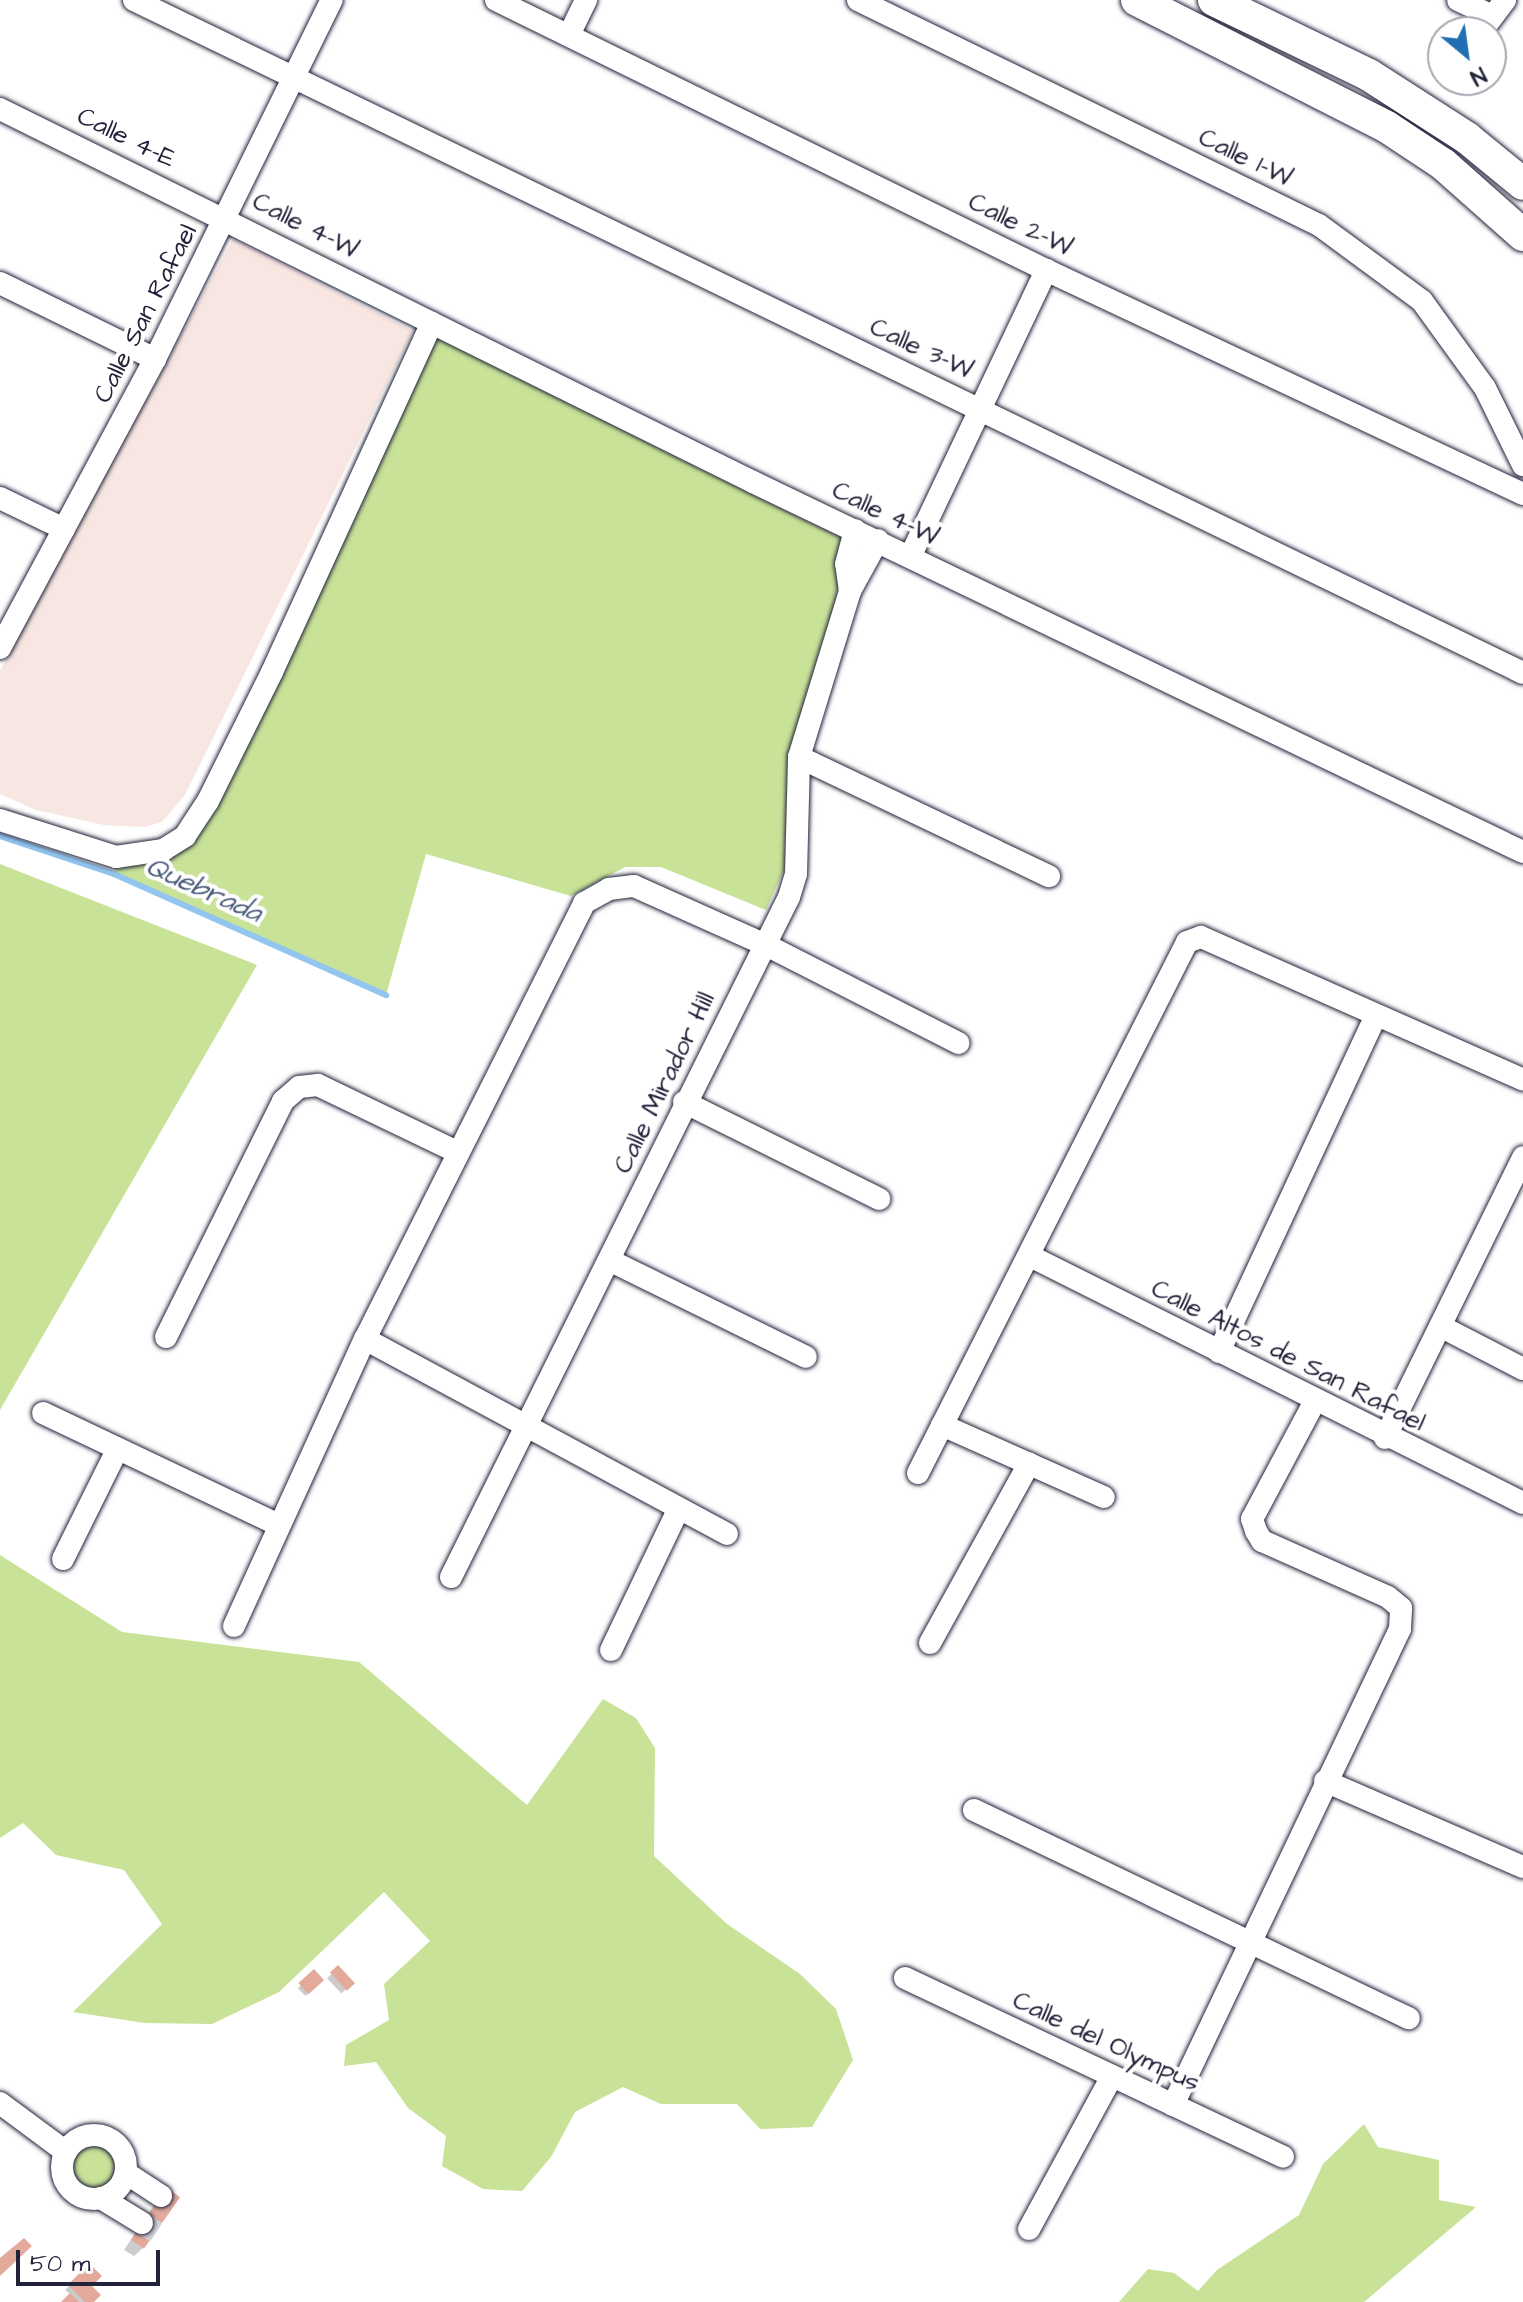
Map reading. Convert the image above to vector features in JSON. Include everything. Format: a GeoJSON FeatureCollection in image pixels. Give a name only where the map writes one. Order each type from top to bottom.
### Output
{"type":"FeatureCollection","features":[{"type":"Feature","properties":{"kind":"main road"},"geometry":{"type":"LineString","coordinates":[[1137,0],[1387,127],[1519,221]]}},
{"type":"Feature","properties":{"kind":"main road"},"geometry":{"type":"LineString","coordinates":[[1214,0],[1369,75],[1467,138],[1523,184]]}},
{"type":"Feature","properties":{"kind":"street","name":"Calle 3-W"},"geometry":{"type":"LineString","coordinates":[[134,0],[1523,673]]}},
{"type":"Feature","properties":{"kind":"street","name":"Calle San Rafael"},"geometry":{"type":"LineString","coordinates":[[0,648],[155,359],[332,0]]}},
{"type":"Feature","properties":{"kind":"street","name":"Calle 2-W"},"geometry":{"type":"LineString","coordinates":[[496,0],[1046,270],[1523,494]]}},
{"type":"Feature","properties":{"kind":"street"},"geometry":{"type":"LineString","coordinates":[[569,35],[586,0]]}},
{"type":"Feature","properties":{"kind":"street","name":"Calle 1-W"},"geometry":{"type":"LineString","coordinates":[[858,0],[1319,225],[1422,301],[1485,388],[1523,465]]}},
{"type":"Feature","properties":{"kind":"street"},"geometry":{"type":"LineString","coordinates":[[1458,0],[1493,16]]}},
{"type":"Feature","properties":{"kind":"street","name":"Calle 4-E"},"geometry":{"type":"LineString","coordinates":[[0,109],[227,218]]}},
{"type":"Feature","properties":{"kind":"street","name":"Calle 4-W"},"geometry":{"type":"LineString","coordinates":[[227,218],[432,323],[910,557],[1523,852]]}},
{"type":"Feature","properties":{"kind":"street"},"geometry":{"type":"LineString","coordinates":[[910,557],[1046,270]]}},
{"type":"Feature","properties":{"kind":"street"},"geometry":{"type":"LineString","coordinates":[[0,283],[155,359]]}},
{"type":"Feature","properties":{"kind":"street"},"geometry":{"type":"LineString","coordinates":[[0,820],[116,857],[163,850],[185,836],[208,801],[272,672],[432,323]]}},
{"type":"Feature","properties":{"kind":"street"},"geometry":{"type":"LineString","coordinates":[[0,498],[64,529]]}},
{"type":"Feature","properties":{"kind":"street","name":"Calle Mirador Hill"},"geometry":{"type":"LineString","coordinates":[[850,591],[846,564],[855,530]]}},
{"type":"Feature","properties":{"kind":"street","name":"Calle Mirador Hill"},"geometry":{"type":"LineString","coordinates":[[451,1577],[525,1422],[611,1261],[684,1102],[766,945],[796,874],[799,757],[850,591],[878,540]]}},
{"type":"Feature","properties":{"kind":"street"},"geometry":{"type":"LineString","coordinates":[[799,757],[1049,876]]}},
{"type":"Feature","properties":{"kind":"street"},"geometry":{"type":"LineString","coordinates":[[234,1626],[365,1339],[584,903],[609,889],[634,886],[766,945],[958,1043]]}},
{"type":"Feature","properties":{"kind":"street"},"geometry":{"type":"LineString","coordinates":[[918,1473],[1187,942],[1201,937],[1375,1018],[1523,1080]]}},
{"type":"Feature","properties":{"kind":"street"},"geometry":{"type":"LineString","coordinates":[[1219,1352],[1375,1018]]}},
{"type":"Feature","properties":{"kind":"street"},"geometry":{"type":"LineString","coordinates":[[166,1337],[283,1101],[299,1087],[318,1085],[457,1152]]}},
{"type":"Feature","properties":{"kind":"street"},"geometry":{"type":"LineString","coordinates":[[684,1102],[879,1199]]}},
{"type":"Feature","properties":{"kind":"street"},"geometry":{"type":"LineString","coordinates":[[1385,1438],[1523,1157]]}},
{"type":"Feature","properties":{"kind":"street","name":"Calle Altos de San Rafael"},"geometry":{"type":"LineString","coordinates":[[1030,1256],[1385,1438],[1523,1503]]}},
{"type":"Feature","properties":{"kind":"street"},"geometry":{"type":"LineString","coordinates":[[611,1261],[806,1357]]}},
{"type":"Feature","properties":{"kind":"street"},"geometry":{"type":"LineString","coordinates":[[1442,1327],[1523,1369]]}},
{"type":"Feature","properties":{"kind":"street"},"geometry":{"type":"LineString","coordinates":[[365,1339],[525,1422],[548,1442],[727,1534]]}},
{"type":"Feature","properties":{"kind":"street"},"geometry":{"type":"LineString","coordinates":[[1173,2105],[1247,1944],[1400,1629],[1401,1608],[1388,1597],[1262,1541],[1256,1531],[1252,1519],[1315,1401]]}},
{"type":"Feature","properties":{"kind":"street"},"geometry":{"type":"LineString","coordinates":[[43,1413],[279,1525]]}},
{"type":"Feature","properties":{"kind":"street"},"geometry":{"type":"LineString","coordinates":[[942,1425],[1104,1497]]}},
{"type":"Feature","properties":{"kind":"street"},"geometry":{"type":"LineString","coordinates":[[63,1559],[117,1450]]}},
{"type":"Feature","properties":{"kind":"street"},"geometry":{"type":"LineString","coordinates":[[930,1643],[1029,1464]]}},
{"type":"Feature","properties":{"kind":"street"},"geometry":{"type":"LineString","coordinates":[[611,1650],[678,1510]]}},
{"type":"Feature","properties":{"kind":"street"},"geometry":{"type":"LineString","coordinates":[[1325,1781],[1523,1867]]}},
{"type":"Feature","properties":{"kind":"street"},"geometry":{"type":"LineString","coordinates":[[974,1810],[1247,1944],[1409,2018]]}},
{"type":"Feature","properties":{"kind":"street","name":"Calle del Olympus"},"geometry":{"type":"LineString","coordinates":[[905,1978],[1283,2157]]}},
{"type":"Feature","properties":{"kind":"street"},"geometry":{"type":"LineString","coordinates":[[1029,2229],[1112,2076]]}},
{"type":"Feature","properties":{"kind":"street"},"geometry":{"type":"LineString","coordinates":[[0,2103],[66,2152]]}},
{"type":"Feature","properties":{"kind":"street"},"geometry":{"type":"LineString","coordinates":[[90,2135],[110,2139],[123,2153],[126,2173],[115,2192],[101,2198],[83,2197],[67,2183],[66,2152],[90,2135]]}},
{"type":"Feature","properties":{"kind":"street"},"geometry":{"type":"LineString","coordinates":[[126,2173],[161,2196]]}},
{"type":"Feature","properties":{"kind":"street"},"geometry":{"type":"LineString","coordinates":[[101,2198],[142,2223]]}},
{"type":"Feature","properties":{"kind":"shaded area"},"geometry":{"type":"Polygon","coordinates":[[[233,239],[413,331],[185,795],[162,822],[144,827],[104,825],[36,810],[0,794],[0,671],[233,239]]]}},
{"type":"Feature","properties":{"kind":"green space"},"geometry":{"type":"Polygon","coordinates":[[[432,323],[848,526],[793,850],[766,910],[661,867],[625,867],[571,896],[426,854],[386,995],[114,874],[116,857],[185,836],[432,323]]]}},
{"type":"Feature","properties":{"kind":"green space"},"geometry":{"type":"Polygon","coordinates":[[[0,864],[257,965],[0,1410],[0,864]]]}},
{"type":"Feature","properties":{"kind":"green space"},"geometry":{"type":"Polygon","coordinates":[[[0,1555],[122,1632],[359,1662],[527,1805],[603,1699],[636,1718],[655,1748],[654,1856],[727,1924],[800,1974],[836,2009],[853,2060],[812,2127],[760,2129],[737,2104],[661,2104],[623,2087],[575,2112],[551,2157],[522,2191],[483,2189],[442,2166],[446,2136],[408,2108],[376,2062],[344,2066],[346,2045],[389,2020],[384,1984],[430,1941],[384,1892],[279,1992],[212,2024],[145,2023],[73,2012],[162,1924],[124,1870],[56,1855],[23,1823],[0,1838],[0,1555]]]}},
{"type":"Feature","properties":{"kind":"green space"},"geometry":{"type":"Polygon","coordinates":[[[1364,2124],[1378,2147],[1439,2160],[1439,2200],[1476,2207],[1364,2302],[1119,2302],[1148,2269],[1174,2273],[1198,2291],[1217,2270],[1299,2215],[1323,2164],[1364,2124]]]}},
{"type":"Feature","properties":{"kind":"green space"},"geometry":{"type":"Polygon","coordinates":[[[94,2146],[109,2152],[115,2167],[109,2182],[94,2188],[79,2182],[73,2167],[79,2152],[94,2146]]]}},
{"type":"Feature","properties":{"kind":"building"},"geometry":{"type":"Polygon","coordinates":[[[338,1965],[355,1983],[347,1991],[330,1973],[338,1965]]]}},
{"type":"Feature","properties":{"kind":"building"},"geometry":{"type":"Polygon","coordinates":[[[314,1969],[324,1980],[308,1994],[298,1983],[314,1969]]]}},
{"type":"Feature","properties":{"kind":"building"},"geometry":{"type":"Polygon","coordinates":[[[167,2188],[180,2197],[144,2249],[131,2240],[167,2188]]]}},
{"type":"Feature","properties":{"kind":"building"},"geometry":{"type":"Polygon","coordinates":[[[24,2238],[32,2246],[0,2276],[0,2258],[24,2238]]]}},
{"type":"Feature","properties":{"kind":"building"},"geometry":{"type":"Polygon","coordinates":[[[89,2263],[102,2276],[92,2286],[101,2295],[94,2302],[85,2302],[68,2285],[89,2263]]]}},
{"type":"Feature","properties":{"kind":"building"},"geometry":{"type":"Polygon","coordinates":[[[70,2293],[79,2302],[61,2302],[70,2293]]]}},
{"type":"Feature","properties":{"kind":"waterway","name":"Quebrada"},"geometry":{"type":"LineString","coordinates":[[0,836],[114,874],[386,995]]}},
{"type":"Feature","properties":{"kind":"tunnel"},"geometry":{"type":"LineString","coordinates":[[142,2223],[156,2232]]}}]}
